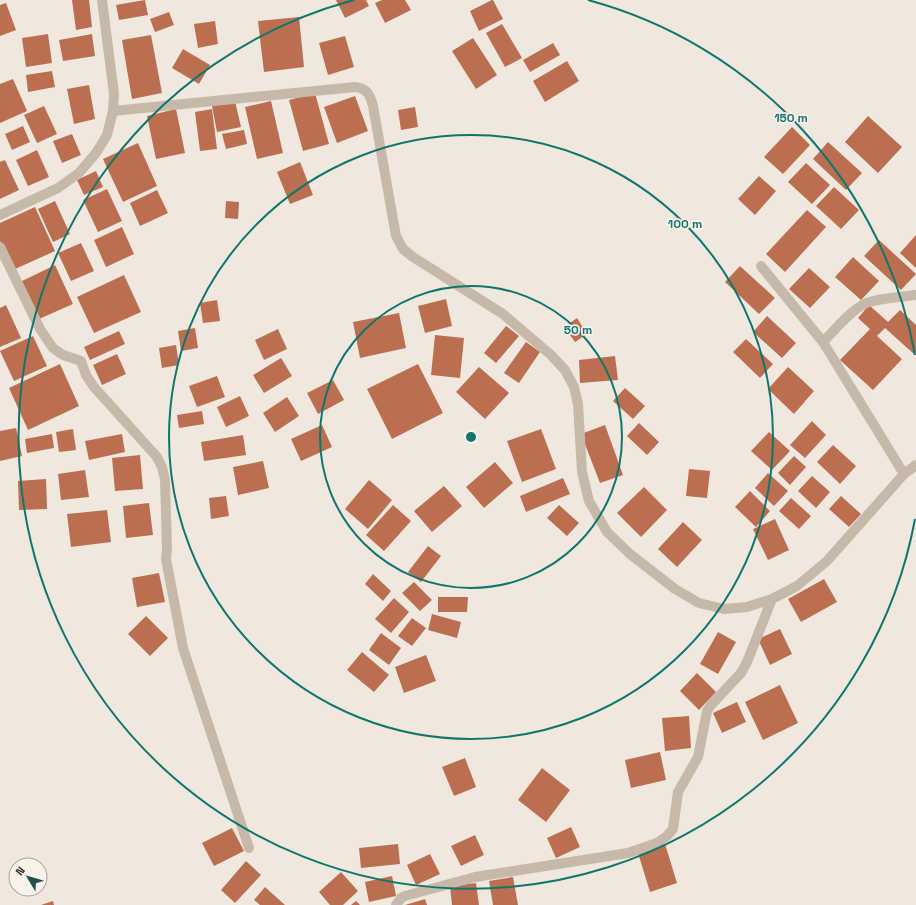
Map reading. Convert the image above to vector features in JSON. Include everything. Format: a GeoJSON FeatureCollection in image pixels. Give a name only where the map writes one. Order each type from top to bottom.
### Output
{"type":"FeatureCollection","features":[{"type":"Feature","properties":{"kind":"street"},"geometry":{"type":"LineString","coordinates":[[0,215],[58,188],[79,173],[96,153],[107,135],[113,111],[114,94],[102,0]]}},
{"type":"Feature","properties":{"kind":"street"},"geometry":{"type":"LineString","coordinates":[[113,111],[355,87],[366,91],[370,95],[373,106],[396,236],[403,249],[413,257],[503,314],[551,354],[565,370],[574,387],[578,404],[582,472],[589,501],[607,532],[630,554],[674,589],[698,603],[724,609],[747,607],[772,599],[797,586],[827,561],[904,474],[916,465]]}},
{"type":"Feature","properties":{"kind":"street"},"geometry":{"type":"LineString","coordinates":[[0,247],[40,329],[53,348],[63,355],[81,360],[86,375],[94,387],[157,457],[162,467],[166,498],[167,564],[183,648],[249,848]]}},
{"type":"Feature","properties":{"kind":"street"},"geometry":{"type":"LineString","coordinates":[[761,266],[823,342],[904,474]]}},
{"type":"Feature","properties":{"kind":"street"},"geometry":{"type":"LineString","coordinates":[[823,342],[847,317],[865,304],[880,300],[916,295]]}},
{"type":"Feature","properties":{"kind":"street"},"geometry":{"type":"LineString","coordinates":[[396,905],[401,898],[405,896],[466,879],[628,853],[658,843],[667,836],[673,829],[678,792],[698,756],[707,711],[741,673],[747,662],[772,599]]}},
{"type":"Feature","properties":{"kind":"building"},"geometry":{"type":"Polygon","coordinates":[[[72,0],[89,0],[92,27],[76,30],[72,0]]]}},
{"type":"Feature","properties":{"kind":"building"},"geometry":{"type":"Polygon","coordinates":[[[145,0],[148,15],[119,20],[116,5],[145,0]]]}},
{"type":"Feature","properties":{"kind":"building"},"geometry":{"type":"Polygon","coordinates":[[[336,0],[366,0],[369,6],[345,18],[336,0]]]}},
{"type":"Feature","properties":{"kind":"building"},"geometry":{"type":"Polygon","coordinates":[[[382,0],[405,0],[411,10],[385,23],[375,3],[382,0]]]}},
{"type":"Feature","properties":{"kind":"building"},"geometry":{"type":"Polygon","coordinates":[[[492,0],[503,19],[479,31],[470,11],[492,0]]]}},
{"type":"Feature","properties":{"kind":"building"},"geometry":{"type":"Polygon","coordinates":[[[6,3],[16,30],[0,36],[0,5],[6,3]]]}},
{"type":"Feature","properties":{"kind":"building"},"geometry":{"type":"Polygon","coordinates":[[[169,12],[174,25],[155,32],[150,19],[169,12]]]}},
{"type":"Feature","properties":{"kind":"building"},"geometry":{"type":"Polygon","coordinates":[[[299,17],[304,67],[264,72],[258,21],[299,17]]]}},
{"type":"Feature","properties":{"kind":"building"},"geometry":{"type":"Polygon","coordinates":[[[215,21],[218,44],[198,48],[194,24],[215,21]]]}},
{"type":"Feature","properties":{"kind":"building"},"geometry":{"type":"Polygon","coordinates":[[[502,24],[522,58],[505,67],[486,33],[502,24]]]}},
{"type":"Feature","properties":{"kind":"building"},"geometry":{"type":"Polygon","coordinates":[[[48,34],[52,63],[26,67],[22,38],[48,34]]]}},
{"type":"Feature","properties":{"kind":"building"},"geometry":{"type":"Polygon","coordinates":[[[92,34],[95,56],[63,61],[59,40],[92,34]]]}},
{"type":"Feature","properties":{"kind":"building"},"geometry":{"type":"Polygon","coordinates":[[[151,35],[162,93],[132,99],[122,40],[151,35]]]}},
{"type":"Feature","properties":{"kind":"building"},"geometry":{"type":"Polygon","coordinates":[[[345,36],[354,67],[328,75],[319,43],[345,36]]]}},
{"type":"Feature","properties":{"kind":"building"},"geometry":{"type":"Polygon","coordinates":[[[473,38],[497,75],[476,89],[452,51],[473,38]]]}},
{"type":"Feature","properties":{"kind":"building"},"geometry":{"type":"Polygon","coordinates":[[[553,43],[560,55],[530,72],[523,60],[553,43]]]}},
{"type":"Feature","properties":{"kind":"building"},"geometry":{"type":"Polygon","coordinates":[[[183,49],[210,65],[199,84],[172,68],[183,49]]]}},
{"type":"Feature","properties":{"kind":"building"},"geometry":{"type":"Polygon","coordinates":[[[567,61],[579,81],[545,102],[533,81],[567,61]]]}},
{"type":"Feature","properties":{"kind":"building"},"geometry":{"type":"Polygon","coordinates":[[[52,71],[55,87],[28,92],[26,75],[52,71]]]}},
{"type":"Feature","properties":{"kind":"building"},"geometry":{"type":"Polygon","coordinates":[[[13,79],[27,111],[0,123],[0,84],[13,79]]]}},
{"type":"Feature","properties":{"kind":"building"},"geometry":{"type":"Polygon","coordinates":[[[89,85],[95,119],[74,124],[67,89],[89,85]]]}},
{"type":"Feature","properties":{"kind":"building"},"geometry":{"type":"Polygon","coordinates":[[[315,93],[329,144],[303,151],[289,100],[315,93]]]}},
{"type":"Feature","properties":{"kind":"building"},"geometry":{"type":"Polygon","coordinates":[[[355,96],[368,131],[337,143],[324,107],[355,96]]]}},
{"type":"Feature","properties":{"kind":"building"},"geometry":{"type":"Polygon","coordinates":[[[235,101],[241,127],[217,132],[212,106],[235,101]]]}},
{"type":"Feature","properties":{"kind":"building"},"geometry":{"type":"Polygon","coordinates":[[[271,101],[283,153],[257,159],[245,107],[271,101]]]}},
{"type":"Feature","properties":{"kind":"building"},"geometry":{"type":"Polygon","coordinates":[[[44,106],[57,134],[37,143],[24,115],[44,106]]]}},
{"type":"Feature","properties":{"kind":"building"},"geometry":{"type":"Polygon","coordinates":[[[415,107],[418,127],[401,130],[398,110],[415,107]]]}},
{"type":"Feature","properties":{"kind":"building"},"geometry":{"type":"Polygon","coordinates":[[[176,109],[185,153],[156,159],[147,116],[176,109]]]}},
{"type":"Feature","properties":{"kind":"building"},"geometry":{"type":"Polygon","coordinates":[[[212,109],[217,149],[200,151],[195,112],[212,109]]]}},
{"type":"Feature","properties":{"kind":"building"},"geometry":{"type":"Polygon","coordinates":[[[868,116],[902,147],[878,173],[845,142],[868,116]]]}},
{"type":"Feature","properties":{"kind":"building"},"geometry":{"type":"Polygon","coordinates":[[[23,126],[30,142],[12,150],[5,134],[23,126]]]}},
{"type":"Feature","properties":{"kind":"building"},"geometry":{"type":"Polygon","coordinates":[[[792,127],[810,145],[783,174],[764,157],[792,127]]]}},
{"type":"Feature","properties":{"kind":"building"},"geometry":{"type":"Polygon","coordinates":[[[244,130],[247,144],[226,149],[222,134],[244,130]]]}},
{"type":"Feature","properties":{"kind":"building"},"geometry":{"type":"Polygon","coordinates":[[[72,134],[81,155],[62,163],[53,141],[72,134]]]}},
{"type":"Feature","properties":{"kind":"building"},"geometry":{"type":"Polygon","coordinates":[[[828,142],[862,173],[846,190],[813,159],[828,142]]]}},
{"type":"Feature","properties":{"kind":"building"},"geometry":{"type":"Polygon","coordinates":[[[138,143],[157,186],[123,202],[103,159],[138,143]]]}},
{"type":"Feature","properties":{"kind":"building"},"geometry":{"type":"Polygon","coordinates":[[[37,150],[49,177],[28,186],[16,160],[37,150]]]}},
{"type":"Feature","properties":{"kind":"building"},"geometry":{"type":"Polygon","coordinates":[[[5,160],[19,190],[0,199],[0,162],[5,160]]]}},
{"type":"Feature","properties":{"kind":"building"},"geometry":{"type":"Polygon","coordinates":[[[300,162],[313,195],[290,204],[277,172],[300,162]]]}},
{"type":"Feature","properties":{"kind":"building"},"geometry":{"type":"Polygon","coordinates":[[[806,163],[830,185],[812,204],[788,182],[806,163]]]}},
{"type":"Feature","properties":{"kind":"building"},"geometry":{"type":"Polygon","coordinates":[[[96,171],[103,187],[84,195],[77,180],[96,171]]]}},
{"type":"Feature","properties":{"kind":"building"},"geometry":{"type":"Polygon","coordinates":[[[759,176],[776,191],[755,215],[738,199],[759,176]]]}},
{"type":"Feature","properties":{"kind":"building"},"geometry":{"type":"Polygon","coordinates":[[[834,187],[859,210],[841,229],[816,206],[834,187]]]}},
{"type":"Feature","properties":{"kind":"building"},"geometry":{"type":"Polygon","coordinates":[[[107,189],[122,221],[98,232],[83,200],[107,189]]]}},
{"type":"Feature","properties":{"kind":"building"},"geometry":{"type":"Polygon","coordinates":[[[157,190],[168,213],[140,226],[130,203],[157,190]]]}},
{"type":"Feature","properties":{"kind":"building"},"geometry":{"type":"Polygon","coordinates":[[[55,201],[70,234],[53,242],[38,209],[55,201]]]}},
{"type":"Feature","properties":{"kind":"building"},"geometry":{"type":"Polygon","coordinates":[[[226,201],[239,202],[238,219],[225,218],[226,201]]]}},
{"type":"Feature","properties":{"kind":"building"},"geometry":{"type":"Polygon","coordinates":[[[35,207],[55,251],[13,270],[0,241],[0,223],[35,207]]]}},
{"type":"Feature","properties":{"kind":"building"},"geometry":{"type":"Polygon","coordinates":[[[807,210],[826,227],[785,272],[766,254],[807,210]]]}},
{"type":"Feature","properties":{"kind":"building"},"geometry":{"type":"Polygon","coordinates":[[[122,227],[134,254],[106,267],[94,240],[122,227]]]}},
{"type":"Feature","properties":{"kind":"building"},"geometry":{"type":"Polygon","coordinates":[[[916,235],[916,268],[900,253],[916,235]]]}},
{"type":"Feature","properties":{"kind":"building"},"geometry":{"type":"Polygon","coordinates":[[[879,240],[916,274],[901,290],[864,256],[879,240]]]}},
{"type":"Feature","properties":{"kind":"building"},"geometry":{"type":"Polygon","coordinates":[[[81,243],[94,271],[71,281],[58,253],[81,243]]]}},
{"type":"Feature","properties":{"kind":"building"},"geometry":{"type":"Polygon","coordinates":[[[853,257],[879,281],[861,300],[835,277],[853,257]]]}},
{"type":"Feature","properties":{"kind":"building"},"geometry":{"type":"Polygon","coordinates":[[[55,265],[73,304],[39,319],[22,281],[55,265]]]}},
{"type":"Feature","properties":{"kind":"building"},"geometry":{"type":"Polygon","coordinates":[[[740,266],[775,298],[759,314],[725,282],[740,266]]]}},
{"type":"Feature","properties":{"kind":"building"},"geometry":{"type":"Polygon","coordinates":[[[809,268],[830,287],[810,308],[789,289],[809,268]]]}},
{"type":"Feature","properties":{"kind":"building"},"geometry":{"type":"Polygon","coordinates":[[[124,275],[141,312],[94,333],[77,297],[124,275]]]}},
{"type":"Feature","properties":{"kind":"building"},"geometry":{"type":"Polygon","coordinates":[[[446,299],[452,326],[425,333],[418,306],[446,299]]]}},
{"type":"Feature","properties":{"kind":"building"},"geometry":{"type":"Polygon","coordinates":[[[217,300],[220,321],[203,323],[200,303],[217,300]]]}},
{"type":"Feature","properties":{"kind":"building"},"geometry":{"type":"Polygon","coordinates":[[[6,305],[21,338],[0,347],[0,308],[6,305]]]}},
{"type":"Feature","properties":{"kind":"building"},"geometry":{"type":"Polygon","coordinates":[[[869,305],[888,322],[900,310],[916,325],[916,352],[914,354],[885,328],[877,336],[902,359],[873,390],[840,360],[870,329],[858,318],[869,305]]]}},
{"type":"Feature","properties":{"kind":"building"},"geometry":{"type":"Polygon","coordinates":[[[399,313],[406,348],[360,358],[353,322],[399,313]]]}},
{"type":"Feature","properties":{"kind":"building"},"geometry":{"type":"Polygon","coordinates":[[[767,316],[796,343],[782,358],[753,332],[767,316]]]}},
{"type":"Feature","properties":{"kind":"building"},"geometry":{"type":"Polygon","coordinates":[[[577,318],[587,334],[575,342],[564,327],[577,318]]]}},
{"type":"Feature","properties":{"kind":"building"},"geometry":{"type":"Polygon","coordinates":[[[506,326],[519,336],[496,363],[484,353],[506,326]]]}},
{"type":"Feature","properties":{"kind":"building"},"geometry":{"type":"Polygon","coordinates":[[[195,328],[198,348],[181,351],[178,331],[195,328]]]}},
{"type":"Feature","properties":{"kind":"building"},"geometry":{"type":"Polygon","coordinates":[[[278,329],[287,349],[264,360],[255,340],[278,329]]]}},
{"type":"Feature","properties":{"kind":"building"},"geometry":{"type":"Polygon","coordinates":[[[119,331],[125,344],[90,360],[84,347],[119,331]]]}},
{"type":"Feature","properties":{"kind":"building"},"geometry":{"type":"Polygon","coordinates":[[[435,335],[464,338],[460,378],[431,375],[435,335]]]}},
{"type":"Feature","properties":{"kind":"building"},"geometry":{"type":"Polygon","coordinates":[[[33,336],[47,366],[14,381],[0,351],[33,336]]]}},
{"type":"Feature","properties":{"kind":"building"},"geometry":{"type":"Polygon","coordinates":[[[746,339],[773,364],[760,378],[733,352],[746,339]]]}},
{"type":"Feature","properties":{"kind":"building"},"geometry":{"type":"Polygon","coordinates":[[[526,342],[540,352],[519,383],[504,373],[526,342]]]}},
{"type":"Feature","properties":{"kind":"building"},"geometry":{"type":"Polygon","coordinates":[[[176,345],[179,365],[162,368],[159,348],[176,345]]]}},
{"type":"Feature","properties":{"kind":"building"},"geometry":{"type":"Polygon","coordinates":[[[117,354],[126,374],[102,385],[93,365],[117,354]]]}},
{"type":"Feature","properties":{"kind":"building"},"geometry":{"type":"Polygon","coordinates":[[[615,356],[618,380],[580,383],[579,360],[615,356]]]}},
{"type":"Feature","properties":{"kind":"building"},"geometry":{"type":"Polygon","coordinates":[[[281,358],[292,376],[264,393],[253,375],[281,358]]]}},
{"type":"Feature","properties":{"kind":"building"},"geometry":{"type":"Polygon","coordinates":[[[60,364],[79,406],[28,430],[9,388],[60,364]]]}},
{"type":"Feature","properties":{"kind":"building"},"geometry":{"type":"Polygon","coordinates":[[[418,364],[443,413],[392,439],[367,389],[418,364]]]}},
{"type":"Feature","properties":{"kind":"building"},"geometry":{"type":"Polygon","coordinates":[[[479,367],[509,393],[485,419],[456,392],[479,367]]]}},
{"type":"Feature","properties":{"kind":"building"},"geometry":{"type":"Polygon","coordinates":[[[788,367],[814,391],[794,414],[768,389],[788,367]]]}},
{"type":"Feature","properties":{"kind":"building"},"geometry":{"type":"Polygon","coordinates":[[[217,376],[225,397],[197,407],[189,386],[217,376]]]}},
{"type":"Feature","properties":{"kind":"building"},"geometry":{"type":"Polygon","coordinates":[[[333,380],[344,400],[318,414],[307,393],[333,380]]]}},
{"type":"Feature","properties":{"kind":"building"},"geometry":{"type":"Polygon","coordinates":[[[625,388],[645,406],[633,419],[613,401],[625,388]]]}},
{"type":"Feature","properties":{"kind":"building"},"geometry":{"type":"Polygon","coordinates":[[[240,396],[249,416],[226,427],[217,407],[240,396]]]}},
{"type":"Feature","properties":{"kind":"building"},"geometry":{"type":"Polygon","coordinates":[[[287,397],[299,416],[275,432],[263,413],[287,397]]]}},
{"type":"Feature","properties":{"kind":"building"},"geometry":{"type":"Polygon","coordinates":[[[202,411],[204,424],[179,428],[177,415],[202,411]]]}},
{"type":"Feature","properties":{"kind":"building"},"geometry":{"type":"Polygon","coordinates":[[[812,421],[826,435],[805,458],[790,445],[812,421]]]}},
{"type":"Feature","properties":{"kind":"building"},"geometry":{"type":"Polygon","coordinates":[[[639,423],[659,442],[647,455],[627,436],[639,423]]]}},
{"type":"Feature","properties":{"kind":"building"},"geometry":{"type":"Polygon","coordinates":[[[322,425],[332,447],[301,461],[291,439],[322,425]]]}},
{"type":"Feature","properties":{"kind":"building"},"geometry":{"type":"Polygon","coordinates":[[[605,425],[623,475],[600,483],[581,434],[605,425]]]}},
{"type":"Feature","properties":{"kind":"building"},"geometry":{"type":"Polygon","coordinates":[[[16,428],[22,456],[0,461],[0,431],[16,428]]]}},
{"type":"Feature","properties":{"kind":"building"},"geometry":{"type":"Polygon","coordinates":[[[73,429],[76,450],[59,452],[56,432],[73,429]]]}},
{"type":"Feature","properties":{"kind":"building"},"geometry":{"type":"Polygon","coordinates":[[[541,429],[556,469],[522,482],[507,441],[541,429]]]}},
{"type":"Feature","properties":{"kind":"building"},"geometry":{"type":"Polygon","coordinates":[[[769,432],[790,451],[772,470],[751,451],[769,432]]]}},
{"type":"Feature","properties":{"kind":"building"},"geometry":{"type":"Polygon","coordinates":[[[52,434],[54,448],[27,453],[25,439],[52,434]]]}},
{"type":"Feature","properties":{"kind":"building"},"geometry":{"type":"Polygon","coordinates":[[[122,434],[125,452],[89,460],[85,441],[122,434]]]}},
{"type":"Feature","properties":{"kind":"building"},"geometry":{"type":"Polygon","coordinates":[[[243,435],[246,455],[204,461],[201,442],[243,435]]]}},
{"type":"Feature","properties":{"kind":"building"},"geometry":{"type":"Polygon","coordinates":[[[833,445],[856,466],[840,484],[817,462],[833,445]]]}},
{"type":"Feature","properties":{"kind":"building"},"geometry":{"type":"Polygon","coordinates":[[[140,455],[143,489],[115,491],[112,458],[140,455]]]}},
{"type":"Feature","properties":{"kind":"building"},"geometry":{"type":"Polygon","coordinates":[[[794,456],[806,467],[790,485],[778,473],[794,456]]]}},
{"type":"Feature","properties":{"kind":"building"},"geometry":{"type":"Polygon","coordinates":[[[263,461],[269,488],[238,495],[233,467],[263,461]]]}},
{"type":"Feature","properties":{"kind":"building"},"geometry":{"type":"Polygon","coordinates":[[[495,462],[513,483],[484,508],[466,487],[495,462]]]}},
{"type":"Feature","properties":{"kind":"building"},"geometry":{"type":"Polygon","coordinates":[[[689,469],[710,471],[707,498],[686,496],[689,469]]]}},
{"type":"Feature","properties":{"kind":"building"},"geometry":{"type":"Polygon","coordinates":[[[85,470],[89,497],[61,500],[58,474],[85,470]]]}},
{"type":"Feature","properties":{"kind":"building"},"geometry":{"type":"Polygon","coordinates":[[[768,473],[788,491],[774,506],[755,488],[768,473]]]}},
{"type":"Feature","properties":{"kind":"building"},"geometry":{"type":"Polygon","coordinates":[[[812,476],[830,492],[816,508],[798,491],[812,476]]]}},
{"type":"Feature","properties":{"kind":"building"},"geometry":{"type":"Polygon","coordinates":[[[563,478],[570,494],[526,512],[520,496],[563,478]]]}},
{"type":"Feature","properties":{"kind":"building"},"geometry":{"type":"Polygon","coordinates":[[[46,479],[47,509],[19,510],[18,481],[46,479]]]}},
{"type":"Feature","properties":{"kind":"building"},"geometry":{"type":"Polygon","coordinates":[[[369,480],[392,500],[368,529],[345,509],[369,480]]]}},
{"type":"Feature","properties":{"kind":"building"},"geometry":{"type":"Polygon","coordinates":[[[444,486],[462,506],[432,532],[414,511],[444,486]]]}},
{"type":"Feature","properties":{"kind":"building"},"geometry":{"type":"Polygon","coordinates":[[[644,487],[667,510],[641,537],[617,513],[644,487]]]}},
{"type":"Feature","properties":{"kind":"building"},"geometry":{"type":"Polygon","coordinates":[[[750,491],[770,511],[756,527],[735,507],[750,491]]]}},
{"type":"Feature","properties":{"kind":"building"},"geometry":{"type":"Polygon","coordinates":[[[226,496],[229,516],[211,519],[209,498],[226,496]]]}},
{"type":"Feature","properties":{"kind":"building"},"geometry":{"type":"Polygon","coordinates":[[[841,496],[861,514],[849,527],[829,509],[841,496]]]}},
{"type":"Feature","properties":{"kind":"building"},"geometry":{"type":"Polygon","coordinates":[[[791,498],[811,516],[799,529],[779,511],[791,498]]]}},
{"type":"Feature","properties":{"kind":"building"},"geometry":{"type":"Polygon","coordinates":[[[149,503],[153,535],[126,538],[123,506],[149,503]]]}},
{"type":"Feature","properties":{"kind":"building"},"geometry":{"type":"Polygon","coordinates":[[[393,505],[411,521],[384,551],[366,535],[393,505]]]}},
{"type":"Feature","properties":{"kind":"building"},"geometry":{"type":"Polygon","coordinates":[[[559,505],[579,523],[567,536],[547,518],[559,505]]]}},
{"type":"Feature","properties":{"kind":"building"},"geometry":{"type":"Polygon","coordinates":[[[107,510],[111,542],[71,547],[67,514],[107,510]]]}},
{"type":"Feature","properties":{"kind":"building"},"geometry":{"type":"Polygon","coordinates":[[[775,519],[789,550],[768,560],[753,529],[775,519]]]}},
{"type":"Feature","properties":{"kind":"building"},"geometry":{"type":"Polygon","coordinates":[[[683,522],[702,540],[677,567],[658,549],[683,522]]]}},
{"type":"Feature","properties":{"kind":"building"},"geometry":{"type":"Polygon","coordinates":[[[428,546],[441,556],[421,582],[408,572],[428,546]]]}},
{"type":"Feature","properties":{"kind":"building"},"geometry":{"type":"Polygon","coordinates":[[[159,573],[165,602],[137,607],[132,578],[159,573]]]}},
{"type":"Feature","properties":{"kind":"building"},"geometry":{"type":"Polygon","coordinates":[[[373,574],[391,591],[383,601],[365,584],[373,574]]]}},
{"type":"Feature","properties":{"kind":"building"},"geometry":{"type":"Polygon","coordinates":[[[824,579],[837,602],[801,622],[788,599],[824,579]]]}},
{"type":"Feature","properties":{"kind":"building"},"geometry":{"type":"Polygon","coordinates":[[[414,582],[432,600],[420,611],[402,593],[414,582]]]}},
{"type":"Feature","properties":{"kind":"building"},"geometry":{"type":"Polygon","coordinates":[[[438,597],[468,597],[467,612],[438,612],[438,597]]]}},
{"type":"Feature","properties":{"kind":"building"},"geometry":{"type":"Polygon","coordinates":[[[394,598],[409,612],[391,633],[375,619],[394,598]]]}},
{"type":"Feature","properties":{"kind":"building"},"geometry":{"type":"Polygon","coordinates":[[[432,614],[461,622],[457,638],[428,630],[432,614]]]}},
{"type":"Feature","properties":{"kind":"building"},"geometry":{"type":"Polygon","coordinates":[[[146,616],[168,638],[150,656],[128,634],[146,616]]]}},
{"type":"Feature","properties":{"kind":"building"},"geometry":{"type":"Polygon","coordinates":[[[412,618],[426,628],[412,646],[398,636],[412,618]]]}},
{"type":"Feature","properties":{"kind":"building"},"geometry":{"type":"Polygon","coordinates":[[[780,629],[792,654],[770,665],[758,639],[780,629]]]}},
{"type":"Feature","properties":{"kind":"building"},"geometry":{"type":"Polygon","coordinates":[[[718,632],[736,642],[718,674],[700,664],[718,632]]]}},
{"type":"Feature","properties":{"kind":"building"},"geometry":{"type":"Polygon","coordinates":[[[381,633],[401,648],[389,665],[369,650],[381,633]]]}},
{"type":"Feature","properties":{"kind":"building"},"geometry":{"type":"Polygon","coordinates":[[[362,652],[389,675],[374,692],[347,670],[362,652]]]}},
{"type":"Feature","properties":{"kind":"building"},"geometry":{"type":"Polygon","coordinates":[[[426,655],[436,681],[404,693],[395,667],[426,655]]]}},
{"type":"Feature","properties":{"kind":"building"},"geometry":{"type":"Polygon","coordinates":[[[697,673],[716,692],[699,710],[680,691],[697,673]]]}},
{"type":"Feature","properties":{"kind":"building"},"geometry":{"type":"Polygon","coordinates":[[[780,685],[798,723],[763,740],[745,702],[780,685]]]}},
{"type":"Feature","properties":{"kind":"building"},"geometry":{"type":"Polygon","coordinates":[[[737,702],[746,722],[722,733],[713,713],[737,702]]]}},
{"type":"Feature","properties":{"kind":"building"},"geometry":{"type":"Polygon","coordinates":[[[689,716],[691,748],[665,751],[662,718],[689,716]]]}},
{"type":"Feature","properties":{"kind":"building"},"geometry":{"type":"Polygon","coordinates":[[[660,752],[666,780],[631,788],[625,760],[660,752]]]}},
{"type":"Feature","properties":{"kind":"building"},"geometry":{"type":"Polygon","coordinates":[[[465,758],[476,787],[454,796],[442,767],[465,758]]]}},
{"type":"Feature","properties":{"kind":"building"},"geometry":{"type":"Polygon","coordinates":[[[542,768],[570,790],[546,822],[518,800],[542,768]]]}},
{"type":"Feature","properties":{"kind":"building"},"geometry":{"type":"Polygon","coordinates":[[[571,827],[580,847],[556,858],[547,838],[571,827]]]}},
{"type":"Feature","properties":{"kind":"building"},"geometry":{"type":"Polygon","coordinates":[[[232,828],[244,851],[214,866],[202,843],[232,828]]]}},
{"type":"Feature","properties":{"kind":"building"},"geometry":{"type":"Polygon","coordinates":[[[475,835],[484,855],[461,866],[451,846],[475,835]]]}},
{"type":"Feature","properties":{"kind":"building"},"geometry":{"type":"Polygon","coordinates":[[[398,844],[400,864],[361,868],[359,848],[398,844]]]}},
{"type":"Feature","properties":{"kind":"building"},"geometry":{"type":"Polygon","coordinates":[[[665,844],[677,883],[650,892],[638,853],[665,844]]]}},
{"type":"Feature","properties":{"kind":"building"},"geometry":{"type":"Polygon","coordinates":[[[430,854],[440,874],[416,885],[407,865],[430,854]]]}},
{"type":"Feature","properties":{"kind":"building"},"geometry":{"type":"Polygon","coordinates":[[[246,861],[261,875],[235,903],[221,890],[246,861]]]}},
{"type":"Feature","properties":{"kind":"building"},"geometry":{"type":"Polygon","coordinates":[[[341,872],[358,891],[343,905],[330,905],[319,892],[341,872]]]}},
{"type":"Feature","properties":{"kind":"building"},"geometry":{"type":"Polygon","coordinates":[[[392,876],[396,896],[369,902],[365,882],[392,876]]]}},
{"type":"Feature","properties":{"kind":"building"},"geometry":{"type":"Polygon","coordinates":[[[513,877],[518,905],[493,905],[489,881],[513,877]]]}},
{"type":"Feature","properties":{"kind":"building"},"geometry":{"type":"Polygon","coordinates":[[[476,883],[479,905],[452,905],[450,886],[476,883]]]}},
{"type":"Feature","properties":{"kind":"building"},"geometry":{"type":"Polygon","coordinates":[[[265,887],[285,905],[260,905],[254,900],[265,887]]]}},
{"type":"Feature","properties":{"kind":"building"},"geometry":{"type":"Polygon","coordinates":[[[425,899],[427,905],[405,905],[425,899]]]}},
{"type":"Feature","properties":{"kind":"building"},"geometry":{"type":"Polygon","coordinates":[[[53,901],[54,905],[41,905],[53,901]]]}},
{"type":"Feature","properties":{"kind":"building"},"geometry":{"type":"Polygon","coordinates":[[[356,901],[360,905],[351,905],[356,901]]]}}]}
